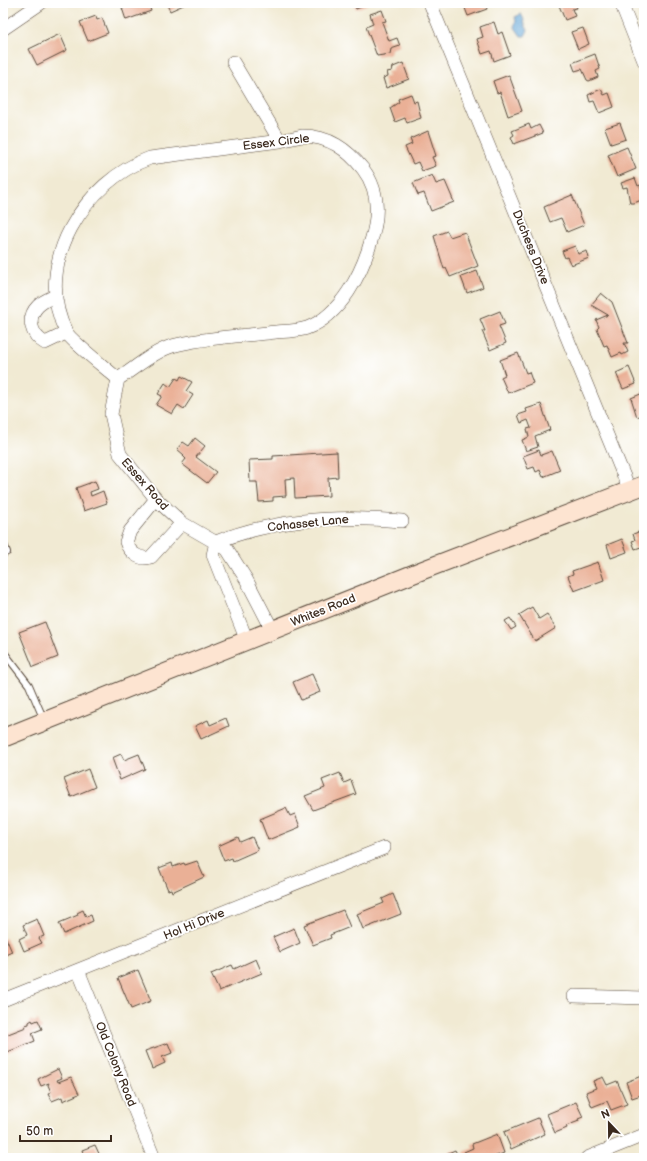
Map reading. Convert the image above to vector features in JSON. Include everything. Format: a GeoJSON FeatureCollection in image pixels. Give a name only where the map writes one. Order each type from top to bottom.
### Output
{"type":"FeatureCollection","features":[{"type":"Feature","properties":{"kind":"street"},"geometry":{"type":"LineString","coordinates":[[3,29],[41,3]]}},
{"type":"Feature","properties":{"kind":"street","name":"Duchess Drive"},"geometry":{"type":"LineString","coordinates":[[430,3],[637,488]]}},
{"type":"Feature","properties":{"kind":"street"},"geometry":{"type":"LineString","coordinates":[[622,3],[644,58]]}},
{"type":"Feature","properties":{"kind":"street"},"geometry":{"type":"LineString","coordinates":[[233,62],[280,142]]}},
{"type":"Feature","properties":{"kind":"street","name":"Essex Circle"},"geometry":{"type":"LineString","coordinates":[[66,333],[55,296],[58,261],[74,223],[90,199],[117,174],[133,164],[150,158],[280,142],[302,136],[314,136],[328,140],[352,155],[366,173],[377,200],[376,224],[367,255],[351,288],[324,318],[306,328],[242,335],[172,346],[155,354],[118,378]]}},
{"type":"Feature","properties":{"kind":"street"},"geometry":{"type":"LineString","coordinates":[[55,296],[45,301],[34,311],[31,325],[33,332],[38,339],[45,342],[66,333],[118,378]]}},
{"type":"Feature","properties":{"kind":"street","name":"Essex Road"},"geometry":{"type":"LineString","coordinates":[[118,378],[111,414],[115,441],[120,454],[156,499],[182,523],[227,549],[246,579],[273,630]]}},
{"type":"Feature","properties":{"kind":"street","name":"Whites Road"},"geometry":{"type":"LineString","coordinates":[[3,738],[430,568],[637,488]]}},
{"type":"Feature","properties":{"kind":"street"},"geometry":{"type":"LineString","coordinates":[[156,499],[128,534],[126,542],[131,552],[142,558],[151,557],[182,523]]}},
{"type":"Feature","properties":{"kind":"street","name":"Cohasset Lane"},"geometry":{"type":"LineString","coordinates":[[216,542],[236,534],[280,525],[348,518],[402,520]]}},
{"type":"Feature","properties":{"kind":"street"},"geometry":{"type":"LineString","coordinates":[[216,542],[213,555],[248,641]]}},
{"type":"Feature","properties":{"kind":"street","name":"Hol Hi Drive"},"geometry":{"type":"LineString","coordinates":[[3,1000],[384,848]]}},
{"type":"Feature","properties":{"kind":"street","name":"Old Colony Road"},"geometry":{"type":"LineString","coordinates":[[78,970],[154,1158]]}},
{"type":"Feature","properties":{"kind":"street"},"geometry":{"type":"LineString","coordinates":[[574,996],[644,998]]}},
{"type":"Feature","properties":{"kind":"street"},"geometry":{"type":"LineString","coordinates":[[587,1158],[644,1135]]}},
{"type":"Feature","properties":{"kind":"lane"},"geometry":{"type":"LineString","coordinates":[[3,542],[5,553]]}},
{"type":"Feature","properties":{"kind":"lane"},"geometry":{"type":"LineString","coordinates":[[3,651],[29,685],[44,722]]}},
{"type":"Feature","properties":{"kind":"water"},"geometry":{"type":"Polygon","coordinates":[[[521,14],[528,30],[525,36],[521,36],[514,26],[516,22],[515,17],[521,14]]]}},
{"type":"Feature","properties":{"kind":"building"},"geometry":{"type":"Polygon","coordinates":[[[137,3],[148,3],[151,11],[126,20],[122,8],[137,3]]]}},
{"type":"Feature","properties":{"kind":"building"},"geometry":{"type":"Polygon","coordinates":[[[166,3],[188,3],[170,11],[166,3]]]}},
{"type":"Feature","properties":{"kind":"building"},"geometry":{"type":"Polygon","coordinates":[[[354,3],[371,3],[356,9],[354,3]]]}},
{"type":"Feature","properties":{"kind":"building"},"geometry":{"type":"Polygon","coordinates":[[[463,3],[485,3],[487,9],[468,16],[463,3]]]}},
{"type":"Feature","properties":{"kind":"building"},"geometry":{"type":"Polygon","coordinates":[[[558,3],[575,3],[577,8],[572,9],[575,16],[565,20],[558,3]]]}},
{"type":"Feature","properties":{"kind":"building"},"geometry":{"type":"Polygon","coordinates":[[[382,10],[386,21],[382,22],[389,41],[397,38],[400,46],[391,49],[390,54],[377,56],[366,27],[373,24],[370,14],[382,10]]]}},
{"type":"Feature","properties":{"kind":"building"},"geometry":{"type":"Polygon","coordinates":[[[96,16],[97,20],[102,18],[108,33],[88,41],[80,22],[96,16]]]}},
{"type":"Feature","properties":{"kind":"building"},"geometry":{"type":"Polygon","coordinates":[[[494,22],[498,34],[502,32],[510,55],[494,61],[491,51],[482,54],[477,39],[483,37],[480,27],[494,22]]]}},
{"type":"Feature","properties":{"kind":"building"},"geometry":{"type":"Polygon","coordinates":[[[583,28],[589,44],[578,49],[571,32],[583,28]]]}},
{"type":"Feature","properties":{"kind":"building"},"geometry":{"type":"Polygon","coordinates":[[[60,34],[67,50],[37,65],[29,49],[60,34]]]}},
{"type":"Feature","properties":{"kind":"building"},"geometry":{"type":"Polygon","coordinates":[[[595,54],[600,69],[596,71],[598,77],[589,81],[587,80],[582,69],[575,71],[572,63],[595,54]]]}},
{"type":"Feature","properties":{"kind":"building"},"geometry":{"type":"Polygon","coordinates":[[[403,63],[409,79],[386,88],[383,78],[388,76],[387,72],[392,71],[393,67],[403,63]]]}},
{"type":"Feature","properties":{"kind":"building"},"geometry":{"type":"Polygon","coordinates":[[[509,75],[522,111],[508,116],[500,92],[497,93],[493,81],[509,75]]]}},
{"type":"Feature","properties":{"kind":"building"},"geometry":{"type":"Polygon","coordinates":[[[601,89],[604,95],[609,93],[614,107],[599,113],[594,101],[590,102],[588,95],[601,89]]]}},
{"type":"Feature","properties":{"kind":"building"},"geometry":{"type":"Polygon","coordinates":[[[411,94],[414,102],[417,101],[421,118],[407,123],[405,118],[395,122],[390,108],[399,102],[398,99],[411,94]]]}},
{"type":"Feature","properties":{"kind":"building"},"geometry":{"type":"Polygon","coordinates":[[[620,123],[626,139],[611,144],[605,128],[620,123]]]}},
{"type":"Feature","properties":{"kind":"building"},"geometry":{"type":"Polygon","coordinates":[[[529,124],[531,129],[539,125],[543,133],[514,144],[511,137],[514,135],[512,131],[529,124]]]}},
{"type":"Feature","properties":{"kind":"building"},"geometry":{"type":"Polygon","coordinates":[[[428,131],[436,156],[432,157],[436,166],[422,171],[418,162],[413,164],[405,147],[412,144],[410,139],[428,131]]]}},
{"type":"Feature","properties":{"kind":"building"},"geometry":{"type":"Polygon","coordinates":[[[627,147],[636,169],[617,177],[608,155],[627,147]]]}},
{"type":"Feature","properties":{"kind":"building"},"geometry":{"type":"Polygon","coordinates":[[[432,175],[436,184],[445,181],[454,202],[431,211],[424,193],[418,195],[413,183],[432,175]]]}},
{"type":"Feature","properties":{"kind":"building"},"geometry":{"type":"Polygon","coordinates":[[[635,178],[638,186],[640,185],[644,199],[630,203],[627,187],[623,188],[621,183],[635,178]]]}},
{"type":"Feature","properties":{"kind":"building"},"geometry":{"type":"Polygon","coordinates":[[[572,195],[584,225],[567,232],[561,218],[550,222],[544,207],[572,195]]]}},
{"type":"Feature","properties":{"kind":"building"},"geometry":{"type":"Polygon","coordinates":[[[447,231],[450,237],[465,232],[478,266],[450,277],[446,268],[444,269],[434,236],[447,231]]]}},
{"type":"Feature","properties":{"kind":"building"},"geometry":{"type":"Polygon","coordinates":[[[575,246],[578,254],[587,251],[589,258],[571,265],[567,257],[565,258],[562,251],[575,246]]]}},
{"type":"Feature","properties":{"kind":"building"},"geometry":{"type":"Polygon","coordinates":[[[477,271],[483,287],[467,293],[461,277],[477,271]]]}},
{"type":"Feature","properties":{"kind":"building"},"geometry":{"type":"Polygon","coordinates":[[[601,293],[612,302],[628,343],[624,343],[628,352],[622,355],[621,353],[612,357],[607,345],[604,346],[597,329],[599,327],[596,320],[608,315],[591,305],[601,293]]]}},
{"type":"Feature","properties":{"kind":"building"},"geometry":{"type":"Polygon","coordinates":[[[500,311],[505,324],[499,326],[506,343],[490,350],[482,331],[485,331],[480,319],[500,311]]]}},
{"type":"Feature","properties":{"kind":"building"},"geometry":{"type":"Polygon","coordinates":[[[518,353],[526,373],[529,372],[533,383],[508,393],[501,377],[505,375],[500,360],[518,353]]]}},
{"type":"Feature","properties":{"kind":"building"},"geometry":{"type":"Polygon","coordinates":[[[629,367],[636,384],[623,389],[616,373],[629,367]]]}},
{"type":"Feature","properties":{"kind":"building"},"geometry":{"type":"Polygon","coordinates":[[[181,376],[192,382],[186,391],[193,395],[184,409],[178,405],[172,414],[156,405],[162,396],[158,394],[165,383],[170,387],[176,378],[179,380],[181,376]]]}},
{"type":"Feature","properties":{"kind":"building"},"geometry":{"type":"Polygon","coordinates":[[[643,393],[644,414],[637,417],[631,398],[643,393]]]}},
{"type":"Feature","properties":{"kind":"building"},"geometry":{"type":"Polygon","coordinates":[[[541,404],[550,430],[535,436],[538,447],[526,451],[522,440],[529,437],[527,429],[531,428],[528,420],[521,423],[518,415],[527,412],[526,409],[541,404]]]}},
{"type":"Feature","properties":{"kind":"building"},"geometry":{"type":"Polygon","coordinates":[[[195,438],[205,446],[196,457],[216,472],[207,483],[182,464],[186,459],[177,449],[183,442],[189,446],[195,438]]]}},
{"type":"Feature","properties":{"kind":"building"},"geometry":{"type":"Polygon","coordinates":[[[539,450],[541,455],[552,451],[560,470],[543,477],[540,470],[536,472],[534,467],[528,469],[523,456],[539,450]]]}},
{"type":"Feature","properties":{"kind":"building"},"geometry":{"type":"Polygon","coordinates":[[[337,452],[338,477],[328,478],[329,496],[295,498],[294,478],[285,479],[286,496],[273,497],[273,501],[259,502],[257,482],[250,482],[249,460],[273,459],[273,456],[337,452]]]}},
{"type":"Feature","properties":{"kind":"building"},"geometry":{"type":"Polygon","coordinates":[[[95,481],[98,489],[90,492],[91,496],[103,491],[107,503],[84,511],[76,488],[95,481]]]}},
{"type":"Feature","properties":{"kind":"building"},"geometry":{"type":"Polygon","coordinates":[[[644,530],[644,555],[641,547],[635,549],[632,541],[635,540],[633,534],[644,530]]]}},
{"type":"Feature","properties":{"kind":"building"},"geometry":{"type":"Polygon","coordinates":[[[622,539],[627,552],[611,558],[607,545],[622,539]]]}},
{"type":"Feature","properties":{"kind":"building"},"geometry":{"type":"Polygon","coordinates":[[[598,562],[604,580],[574,591],[568,576],[573,574],[572,571],[598,562]]]}},
{"type":"Feature","properties":{"kind":"building"},"geometry":{"type":"Polygon","coordinates":[[[532,607],[539,619],[547,614],[556,628],[535,641],[519,615],[532,607]]]}},
{"type":"Feature","properties":{"kind":"building"},"geometry":{"type":"Polygon","coordinates":[[[510,618],[516,627],[511,630],[505,621],[510,618]]]}},
{"type":"Feature","properties":{"kind":"building"},"geometry":{"type":"Polygon","coordinates":[[[45,622],[58,657],[33,667],[19,632],[45,622]]]}},
{"type":"Feature","properties":{"kind":"building"},"geometry":{"type":"Polygon","coordinates":[[[312,674],[320,692],[301,700],[293,682],[312,674]]]}},
{"type":"Feature","properties":{"kind":"building"},"geometry":{"type":"Polygon","coordinates":[[[226,718],[229,726],[201,739],[195,726],[208,720],[210,725],[226,718]]]}},
{"type":"Feature","properties":{"kind":"building"},"geometry":{"type":"Polygon","coordinates":[[[121,754],[124,760],[139,754],[145,769],[120,780],[112,758],[121,754]]]}},
{"type":"Feature","properties":{"kind":"building"},"geometry":{"type":"Polygon","coordinates":[[[88,769],[95,787],[71,797],[64,779],[88,769]]]}},
{"type":"Feature","properties":{"kind":"building"},"geometry":{"type":"Polygon","coordinates":[[[340,773],[344,783],[351,780],[356,794],[313,810],[305,796],[325,788],[322,780],[340,773]]]}},
{"type":"Feature","properties":{"kind":"building"},"geometry":{"type":"Polygon","coordinates":[[[286,808],[290,816],[295,814],[300,827],[268,840],[260,819],[286,808]]]}},
{"type":"Feature","properties":{"kind":"building"},"geometry":{"type":"Polygon","coordinates":[[[238,837],[240,842],[252,837],[258,850],[233,861],[232,858],[224,861],[218,846],[238,837]]]}},
{"type":"Feature","properties":{"kind":"building"},"geometry":{"type":"Polygon","coordinates":[[[197,861],[204,877],[172,892],[171,889],[168,890],[159,868],[172,863],[173,867],[184,863],[185,865],[197,861]]]}},
{"type":"Feature","properties":{"kind":"building"},"geometry":{"type":"Polygon","coordinates":[[[393,894],[401,914],[363,929],[357,914],[384,903],[382,899],[393,894]]]}},
{"type":"Feature","properties":{"kind":"building"},"geometry":{"type":"Polygon","coordinates":[[[83,910],[86,917],[91,915],[93,921],[64,934],[59,923],[78,915],[77,913],[83,910]]]}},
{"type":"Feature","properties":{"kind":"building"},"geometry":{"type":"Polygon","coordinates":[[[343,910],[350,927],[330,935],[331,938],[313,945],[304,925],[343,910]]]}},
{"type":"Feature","properties":{"kind":"building"},"geometry":{"type":"Polygon","coordinates":[[[37,919],[44,936],[39,938],[42,943],[24,951],[19,939],[27,935],[23,925],[37,919]]]}},
{"type":"Feature","properties":{"kind":"building"},"geometry":{"type":"Polygon","coordinates":[[[294,928],[300,943],[280,952],[273,937],[294,928]]]}},
{"type":"Feature","properties":{"kind":"building"},"geometry":{"type":"Polygon","coordinates":[[[6,938],[12,952],[3,956],[3,939],[6,938]]]}},
{"type":"Feature","properties":{"kind":"building"},"geometry":{"type":"Polygon","coordinates":[[[256,959],[262,973],[219,991],[211,974],[232,965],[234,969],[256,959]]]}},
{"type":"Feature","properties":{"kind":"building"},"geometry":{"type":"Polygon","coordinates":[[[138,970],[151,1001],[131,1009],[118,978],[138,970]]]}},
{"type":"Feature","properties":{"kind":"building"},"geometry":{"type":"Polygon","coordinates":[[[32,1020],[33,1022],[38,1020],[42,1029],[32,1033],[35,1041],[5,1053],[3,1047],[3,1036],[26,1027],[25,1025],[29,1024],[32,1020]]]}},
{"type":"Feature","properties":{"kind":"building"},"geometry":{"type":"Polygon","coordinates":[[[168,1043],[172,1053],[162,1057],[165,1063],[152,1069],[145,1051],[168,1043]]]}},
{"type":"Feature","properties":{"kind":"building"},"geometry":{"type":"Polygon","coordinates":[[[58,1069],[62,1078],[57,1080],[58,1082],[71,1077],[79,1094],[63,1101],[62,1097],[52,1101],[48,1093],[51,1092],[48,1085],[49,1083],[41,1086],[38,1079],[58,1069]]]}},
{"type":"Feature","properties":{"kind":"building"},"geometry":{"type":"Polygon","coordinates":[[[644,1075],[644,1094],[632,1098],[626,1082],[644,1075]]]}},
{"type":"Feature","properties":{"kind":"building"},"geometry":{"type":"Polygon","coordinates":[[[603,1077],[607,1085],[617,1081],[627,1104],[611,1110],[607,1101],[592,1107],[586,1092],[596,1088],[593,1081],[603,1077]]]}},
{"type":"Feature","properties":{"kind":"building"},"geometry":{"type":"Polygon","coordinates":[[[576,1102],[583,1117],[578,1119],[579,1121],[566,1126],[567,1128],[555,1133],[547,1114],[576,1102]]]}},
{"type":"Feature","properties":{"kind":"building"},"geometry":{"type":"Polygon","coordinates":[[[538,1118],[545,1134],[511,1149],[504,1132],[538,1118]]]}},
{"type":"Feature","properties":{"kind":"building"},"geometry":{"type":"Polygon","coordinates":[[[497,1134],[504,1153],[491,1158],[467,1158],[464,1152],[473,1148],[472,1144],[497,1134]]]}},
{"type":"Feature","properties":{"kind":"building"},"geometry":{"type":"Polygon","coordinates":[[[95,1145],[101,1158],[85,1158],[82,1150],[95,1145]]]}},
{"type":"Feature","properties":{"kind":"building"},"geometry":{"type":"Polygon","coordinates":[[[455,1150],[459,1158],[437,1158],[455,1150]]]}}]}
